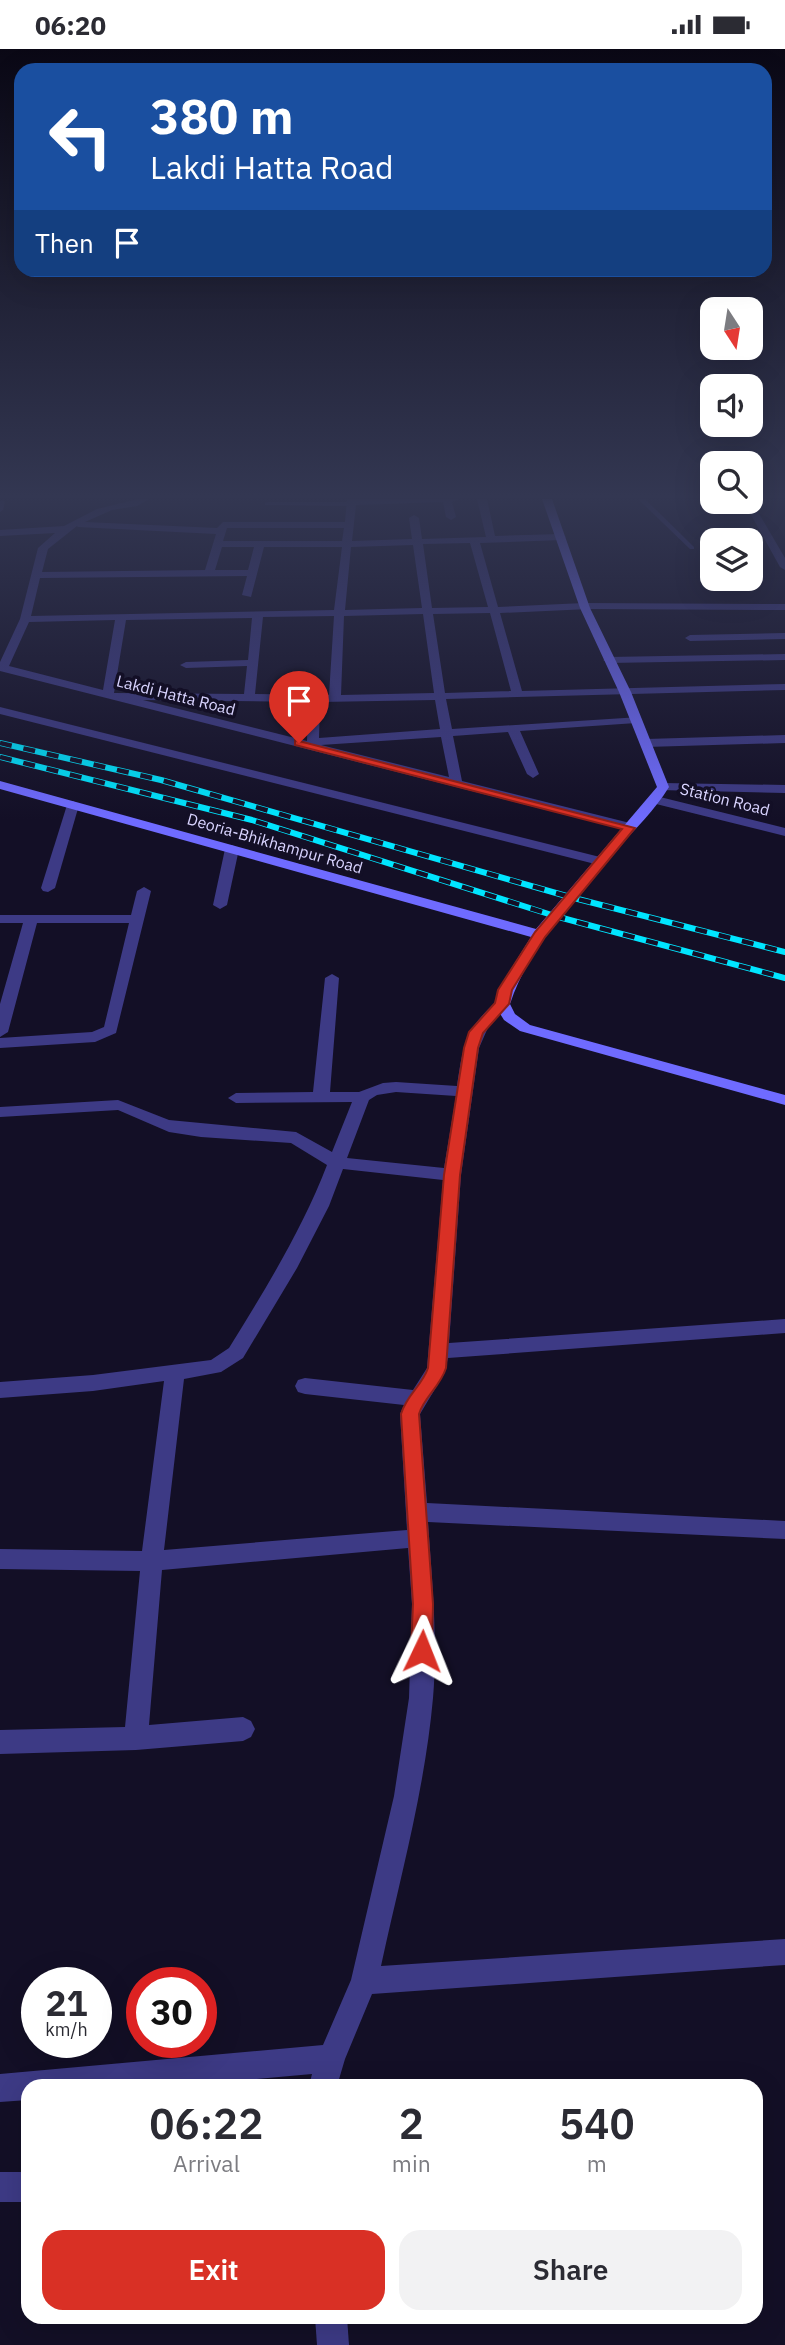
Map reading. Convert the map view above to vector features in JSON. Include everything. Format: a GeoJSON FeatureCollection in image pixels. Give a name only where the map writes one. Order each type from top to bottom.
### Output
{"type":"FeatureCollection","features":[{"type":"Feature","properties":{"kind":"main road"},"geometry":{"type":"LineString","coordinates":[[584,607],[625,692],[663,787],[656,800],[599,861],[540,935],[505,990],[502,1004],[509,1017],[525,1028],[785,1100]]}},
{"type":"Feature","properties":{"kind":"main road","name":"Deoria-Bhikhampur Road"},"geometry":{"type":"LineString","coordinates":[[0,785],[540,935]]}},
{"type":"Feature","properties":{"kind":"street"},"geometry":{"type":"LineString","coordinates":[[2,667],[29,606]]}},
{"type":"Feature","properties":{"kind":"street"},"geometry":{"type":"LineString","coordinates":[[335,699],[340,606]]}},
{"type":"Feature","properties":{"kind":"street"},"geometry":{"type":"LineString","coordinates":[[428,606],[440,697],[456,783]]}},
{"type":"Feature","properties":{"kind":"street"},"geometry":{"type":"LineString","coordinates":[[493,606],[518,695]]}},
{"type":"Feature","properties":{"kind":"street"},"geometry":{"type":"LineString","coordinates":[[25,619],[584,607],[785,607]]}},
{"type":"Feature","properties":{"kind":"street"},"geometry":{"type":"LineString","coordinates":[[249,698],[258,614]]}},
{"type":"Feature","properties":{"kind":"street"},"geometry":{"type":"LineString","coordinates":[[121,617],[113,695],[335,699],[785,687]]}},
{"type":"Feature","properties":{"kind":"street"},"geometry":{"type":"LineString","coordinates":[[690,638],[785,636]]}},
{"type":"Feature","properties":{"kind":"street"},"geometry":{"type":"LineString","coordinates":[[610,660],[785,657]]}},
{"type":"Feature","properties":{"kind":"street"},"geometry":{"type":"LineString","coordinates":[[186,665],[253,663]]}},
{"type":"Feature","properties":{"kind":"street","name":"Lakdi Hatta Road"},"geometry":{"type":"LineString","coordinates":[[2,667],[629,828]]}},
{"type":"Feature","properties":{"kind":"street"},"geometry":{"type":"LineString","coordinates":[[313,742],[314,699]]}},
{"type":"Feature","properties":{"kind":"street"},"geometry":{"type":"LineString","coordinates":[[0,710],[599,861]]}},
{"type":"Feature","properties":{"kind":"street"},"geometry":{"type":"LineString","coordinates":[[299,743],[447,735],[636,719]]}},
{"type":"Feature","properties":{"kind":"street"},"geometry":{"type":"LineString","coordinates":[[513,729],[533,774]]}},
{"type":"Feature","properties":{"kind":"street"},"geometry":{"type":"LineString","coordinates":[[646,743],[785,739]]}},
{"type":"Feature","properties":{"kind":"street"},"geometry":{"type":"LineString","coordinates":[[663,787],[785,789]]}},
{"type":"Feature","properties":{"kind":"street","name":"Station Road"},"geometry":{"type":"LineString","coordinates":[[656,800],[785,832]]}},
{"type":"Feature","properties":{"kind":"street"},"geometry":{"type":"LineString","coordinates":[[48,887],[73,805]]}},
{"type":"Feature","properties":{"kind":"street"},"geometry":{"type":"LineString","coordinates":[[220,905],[232,849]]}},
{"type":"Feature","properties":{"kind":"street"},"geometry":{"type":"LineString","coordinates":[[0,1043],[95,1037],[111,1030],[144,891]]}},
{"type":"Feature","properties":{"kind":"street"},"geometry":{"type":"LineString","coordinates":[[0,919],[138,919]]}},
{"type":"Feature","properties":{"kind":"street"},"geometry":{"type":"LineString","coordinates":[[0,1032],[31,919]]}},
{"type":"Feature","properties":{"kind":"street"},"geometry":{"type":"LineString","coordinates":[[321,1097],[332,978]]}},
{"type":"Feature","properties":{"kind":"street"},"geometry":{"type":"LineString","coordinates":[[325,2079],[331,2058],[364,1981],[406,1795],[421,1698],[423,1604],[410,1414],[417,1398],[433,1380],[438,1351],[452,1175],[476,1032],[502,1004]]}},
{"type":"Feature","properties":{"kind":"street"},"geometry":{"type":"LineString","coordinates":[[0,1390],[93,1383],[214,1367],[227,1361],[236,1353],[288,1268],[320,1206],[362,1097],[369,1091],[396,1087],[464,1092]]}},
{"type":"Feature","properties":{"kind":"street"},"geometry":{"type":"LineString","coordinates":[[236,1098],[362,1097]]}},
{"type":"Feature","properties":{"kind":"street"},"geometry":{"type":"LineString","coordinates":[[0,1112],[118,1105],[129,1107],[156,1123],[169,1126],[296,1138],[337,1163],[452,1175]]}},
{"type":"Feature","properties":{"kind":"street"},"geometry":{"type":"LineString","coordinates":[[438,1351],[785,1326]]}},
{"type":"Feature","properties":{"kind":"street"},"geometry":{"type":"LineString","coordinates":[[136,1738],[152,1561],[174,1372]]}},
{"type":"Feature","properties":{"kind":"street"},"geometry":{"type":"LineString","coordinates":[[304,1386],[417,1398]]}},
{"type":"Feature","properties":{"kind":"street"},"geometry":{"type":"LineString","coordinates":[[417,1512],[785,1530]]}},
{"type":"Feature","properties":{"kind":"street"},"geometry":{"type":"LineString","coordinates":[[0,1559],[152,1561],[419,1538]]}},
{"type":"Feature","properties":{"kind":"street"},"geometry":{"type":"LineString","coordinates":[[0,1742],[136,1738],[243,1729]]}},
{"type":"Feature","properties":{"kind":"street"},"geometry":{"type":"LineString","coordinates":[[364,1981],[785,1952]]}},
{"type":"Feature","properties":{"kind":"street"},"geometry":{"type":"LineString","coordinates":[[99,2079],[331,2058]]}},
{"type":"Feature","properties":{"kind":"street"},"geometry":{"type":"LineString","coordinates":[[0,2088],[21,2086]]}},
{"type":"Feature","properties":{"kind":"street"},"geometry":{"type":"LineString","coordinates":[[0,2187],[21,2187]]}},
{"type":"Feature","properties":{"kind":"street"},"geometry":{"type":"LineString","coordinates":[[332,2324],[333,2345]]}},
{"type":"Feature","properties":{"kind":"railway"},"geometry":{"type":"LineString","coordinates":[[0,743],[161,780],[570,897],[785,952]]}},
{"type":"Feature","properties":{"kind":"railway"},"geometry":{"type":"LineString","coordinates":[[0,757],[252,820],[555,916],[785,978]]}},
{"type":"Feature","properties":{"kind":"route"},"geometry":{"type":"LineString","coordinates":[[299,743],[629,828],[540,935],[505,990],[502,1004],[483,1021],[476,1032],[471,1048],[452,1175],[437,1368],[433,1380],[413,1402],[410,1414],[423,1604],[422,1651]]}}]}
